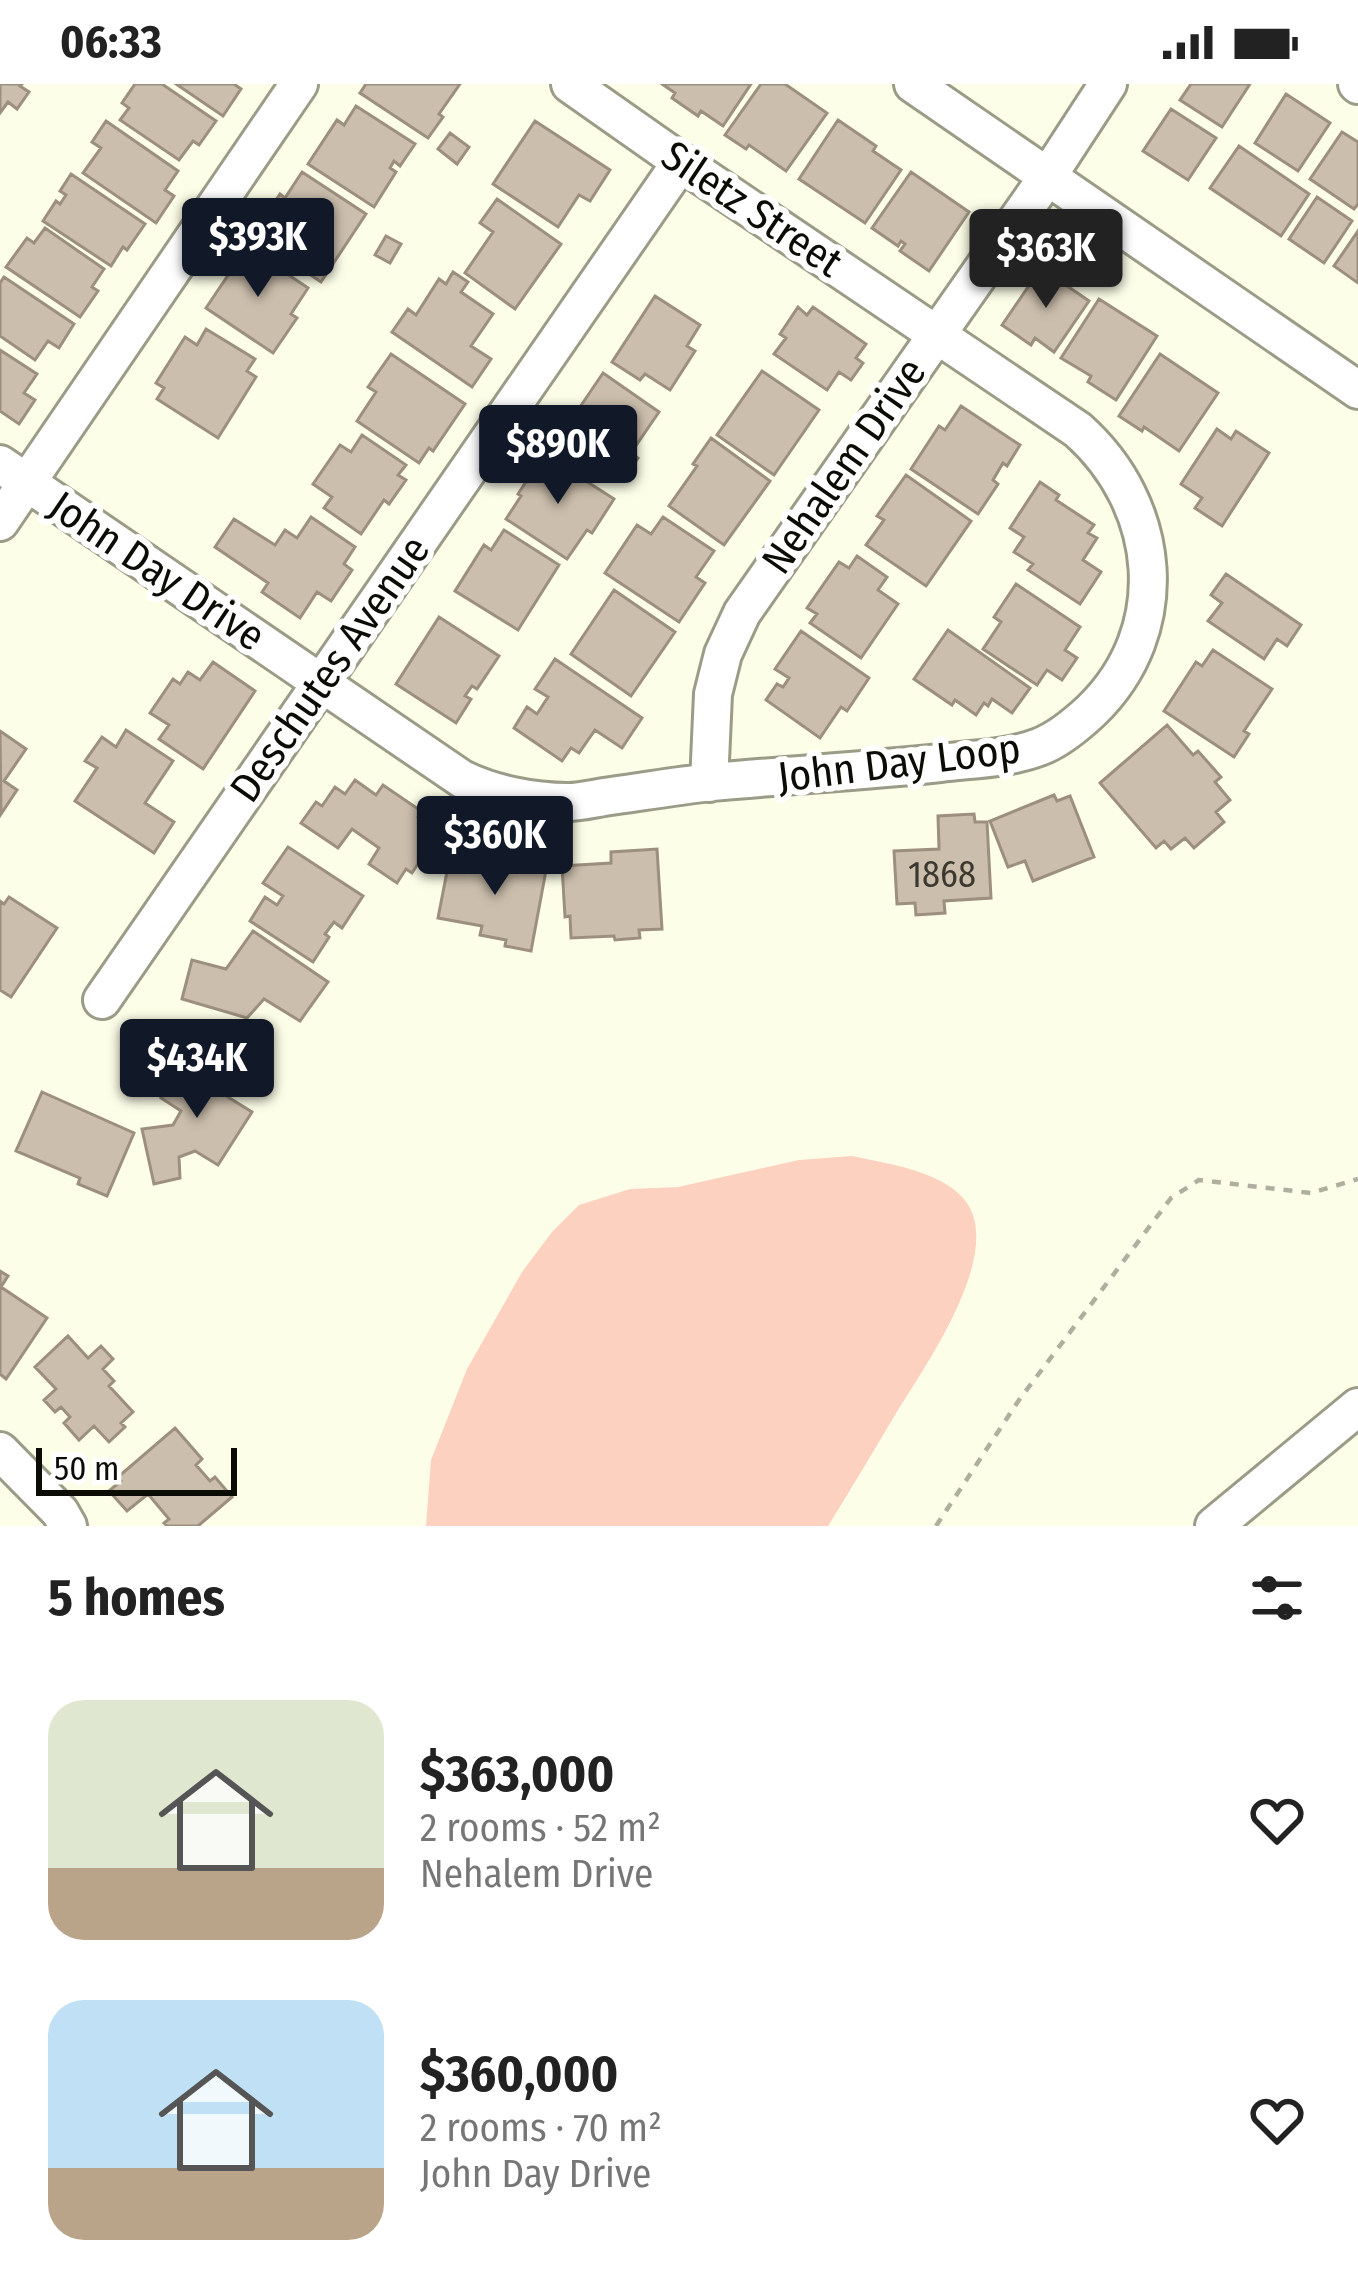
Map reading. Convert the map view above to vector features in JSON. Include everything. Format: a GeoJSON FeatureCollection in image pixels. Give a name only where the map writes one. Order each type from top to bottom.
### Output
{"type":"FeatureCollection","features":[{"type":"Feature","properties":{"kind":"street"},"geometry":{"type":"LineString","coordinates":[[0,523],[14,473],[299,84]]}},
{"type":"Feature","properties":{"kind":"street","name":"Siletz Street"},"geometry":{"type":"LineString","coordinates":[[570,84],[936,333]]}},
{"type":"Feature","properties":{"kind":"street"},"geometry":{"type":"LineString","coordinates":[[913,84],[1358,390]]}},
{"type":"Feature","properties":{"kind":"street","name":"Nehalem Drive"},"geometry":{"type":"LineString","coordinates":[[709,783],[713,694],[723,654],[742,614],[1108,84]]}},
{"type":"Feature","properties":{"kind":"street","name":"Deschutes Avenue"},"geometry":{"type":"LineString","coordinates":[[102,1000],[681,162]]}},
{"type":"Feature","properties":{"kind":"street","name":"John Day Loop"},"geometry":{"type":"LineString","coordinates":[[709,783],[1010,755],[1041,746],[1077,724],[1105,698],[1126,667],[1146,618],[1148,569],[1134,502],[1119,474],[1102,450],[1078,430],[936,333]]}},
{"type":"Feature","properties":{"kind":"street","name":"John Day Drive"},"geometry":{"type":"LineString","coordinates":[[14,473],[462,779],[489,792],[567,802],[709,783]]}},
{"type":"Feature","properties":{"kind":"street"},"geometry":{"type":"LineString","coordinates":[[1214,1526],[1358,1407]]}},
{"type":"Feature","properties":{"kind":"street"},"geometry":{"type":"LineString","coordinates":[[0,1451],[68,1526]]}},
{"type":"Feature","properties":{"kind":"path"},"geometry":{"type":"LineString","coordinates":[[936,1526],[1019,1400],[1172,1198],[1199,1180],[1311,1192],[1358,1179]]}},
{"type":"Feature","properties":{"kind":"shaded area"},"geometry":{"type":"Polygon","coordinates":[[[852,1156],[911,1170],[953,1189],[974,1220],[976,1247],[969,1277],[941,1340],[828,1526],[426,1526],[431,1460],[467,1369],[522,1272],[579,1205],[630,1189],[678,1187],[799,1160],[852,1156]]]}},
{"type":"Feature","properties":{"kind":"building"},"geometry":{"type":"Polygon","coordinates":[[[0,84],[22,84],[29,92],[17,109],[8,102],[0,113],[0,84]]]}},
{"type":"Feature","properties":{"kind":"building"},"geometry":{"type":"Polygon","coordinates":[[[135,84],[162,84],[216,121],[199,145],[193,141],[179,160],[120,120],[129,108],[122,103],[135,84]]]}},
{"type":"Feature","properties":{"kind":"building"},"geometry":{"type":"Polygon","coordinates":[[[176,84],[234,84],[241,89],[223,116],[176,84]]]}},
{"type":"Feature","properties":{"kind":"building"},"geometry":{"type":"Polygon","coordinates":[[[366,84],[460,84],[428,138],[360,93],[366,84]]]}},
{"type":"Feature","properties":{"kind":"building"},"geometry":{"type":"Polygon","coordinates":[[[662,84],[751,84],[723,126],[701,111],[698,116],[672,98],[675,93],[662,84]]]}},
{"type":"Feature","properties":{"kind":"building"},"geometry":{"type":"Polygon","coordinates":[[[761,84],[785,84],[827,113],[786,171],[725,135],[761,84]]]}},
{"type":"Feature","properties":{"kind":"building"},"geometry":{"type":"Polygon","coordinates":[[[1191,84],[1250,84],[1222,127],[1180,100],[1191,84]]]}},
{"type":"Feature","properties":{"kind":"building"},"geometry":{"type":"Polygon","coordinates":[[[1286,94],[1330,123],[1298,171],[1255,143],[1286,94]]]}},
{"type":"Feature","properties":{"kind":"building"},"geometry":{"type":"Polygon","coordinates":[[[356,106],[415,144],[400,166],[394,161],[390,168],[396,172],[374,207],[308,164],[337,120],[344,125],[356,106]]]}},
{"type":"Feature","properties":{"kind":"building"},"geometry":{"type":"Polygon","coordinates":[[[1171,109],[1216,138],[1188,180],[1143,151],[1171,109]]]}},
{"type":"Feature","properties":{"kind":"building"},"geometry":{"type":"Polygon","coordinates":[[[838,120],[901,170],[865,223],[799,179],[838,120]]]}},
{"type":"Feature","properties":{"kind":"building"},"geometry":{"type":"Polygon","coordinates":[[[106,121],[178,171],[165,190],[174,196],[156,223],[83,173],[101,148],[92,142],[106,121]]]}},
{"type":"Feature","properties":{"kind":"building"},"geometry":{"type":"Polygon","coordinates":[[[535,121],[610,170],[590,201],[579,195],[558,227],[493,184],[535,121]]]}},
{"type":"Feature","properties":{"kind":"building"},"geometry":{"type":"Polygon","coordinates":[[[1342,132],[1358,142],[1358,204],[1354,209],[1310,179],[1342,132]]]}},
{"type":"Feature","properties":{"kind":"building"},"geometry":{"type":"Polygon","coordinates":[[[450,133],[469,147],[457,164],[438,149],[450,133]]]}},
{"type":"Feature","properties":{"kind":"building"},"geometry":{"type":"Polygon","coordinates":[[[1239,146],[1309,194],[1281,236],[1210,188],[1239,146]]]}},
{"type":"Feature","properties":{"kind":"building"},"geometry":{"type":"Polygon","coordinates":[[[302,172],[366,214],[321,282],[252,236],[280,194],[285,198],[302,172]]]}},
{"type":"Feature","properties":{"kind":"building"},"geometry":{"type":"Polygon","coordinates":[[[911,172],[969,212],[929,271],[900,251],[905,244],[901,241],[898,246],[872,228],[911,172]]]}},
{"type":"Feature","properties":{"kind":"building"},"geometry":{"type":"Polygon","coordinates":[[[71,174],[145,224],[111,266],[43,221],[66,195],[60,191],[71,174]]]}},
{"type":"Feature","properties":{"kind":"building"},"geometry":{"type":"Polygon","coordinates":[[[1317,197],[1352,221],[1324,263],[1289,239],[1317,197]]]}},
{"type":"Feature","properties":{"kind":"building"},"geometry":{"type":"Polygon","coordinates":[[[497,199],[561,244],[515,309],[465,273],[493,232],[480,223],[497,199]]]}},
{"type":"Feature","properties":{"kind":"building"},"geometry":{"type":"Polygon","coordinates":[[[45,228],[104,269],[92,287],[98,291],[80,317],[6,267],[27,238],[34,243],[45,228]]]}},
{"type":"Feature","properties":{"kind":"building"},"geometry":{"type":"Polygon","coordinates":[[[1358,231],[1358,283],[1334,266],[1358,231]]]}},
{"type":"Feature","properties":{"kind":"building"},"geometry":{"type":"Polygon","coordinates":[[[386,236],[401,244],[390,263],[375,255],[386,236]]]}},
{"type":"Feature","properties":{"kind":"building"},"geometry":{"type":"Polygon","coordinates":[[[247,247],[308,288],[291,314],[297,318],[273,353],[206,308],[247,247]]]}},
{"type":"Feature","properties":{"kind":"building"},"geometry":{"type":"Polygon","coordinates":[[[1041,268],[1089,301],[1054,352],[1035,338],[1031,345],[1002,325],[1041,268]]]}},
{"type":"Feature","properties":{"kind":"building"},"geometry":{"type":"Polygon","coordinates":[[[453,272],[468,282],[461,292],[493,314],[471,346],[491,359],[472,387],[392,332],[408,309],[416,315],[439,279],[446,284],[453,272]]]}},
{"type":"Feature","properties":{"kind":"building"},"geometry":{"type":"Polygon","coordinates":[[[4,277],[74,324],[59,348],[48,341],[35,360],[0,336],[4,277]]]}},
{"type":"Feature","properties":{"kind":"building"},"geometry":{"type":"Polygon","coordinates":[[[655,296],[700,325],[687,346],[695,351],[670,390],[645,374],[640,380],[612,362],[655,296]]]}},
{"type":"Feature","properties":{"kind":"building"},"geometry":{"type":"Polygon","coordinates":[[[1099,299],[1157,336],[1116,400],[1088,382],[1091,376],[1061,358],[1099,299]]]}},
{"type":"Feature","properties":{"kind":"building"},"geometry":{"type":"Polygon","coordinates":[[[798,307],[807,315],[813,307],[866,344],[856,358],[863,363],[851,380],[839,372],[827,390],[774,354],[786,338],[780,334],[798,307]]]}},
{"type":"Feature","properties":{"kind":"building"},"geometry":{"type":"Polygon","coordinates":[[[206,329],[255,359],[247,371],[256,377],[218,438],[157,399],[164,388],[156,383],[185,337],[197,345],[206,329]]]}},
{"type":"Feature","properties":{"kind":"building"},"geometry":{"type":"Polygon","coordinates":[[[0,350],[37,374],[24,393],[35,400],[19,424],[0,411],[0,350]]]}},
{"type":"Feature","properties":{"kind":"building"},"geometry":{"type":"Polygon","coordinates":[[[391,354],[465,404],[433,451],[429,448],[419,463],[357,421],[376,392],[368,387],[391,354]]]}},
{"type":"Feature","properties":{"kind":"building"},"geometry":{"type":"Polygon","coordinates":[[[1160,354],[1218,393],[1179,451],[1119,416],[1160,354]]]}},
{"type":"Feature","properties":{"kind":"building"},"geometry":{"type":"Polygon","coordinates":[[[762,371],[819,410],[774,475],[717,435],[762,371]]]}},
{"type":"Feature","properties":{"kind":"building"},"geometry":{"type":"Polygon","coordinates":[[[603,373],[659,412],[631,453],[638,458],[624,478],[561,435],[603,373]]]}},
{"type":"Feature","properties":{"kind":"building"},"geometry":{"type":"Polygon","coordinates":[[[961,406],[1020,445],[1007,466],[1003,463],[993,480],[998,484],[978,514],[911,469],[939,426],[945,430],[961,406]]]}},
{"type":"Feature","properties":{"kind":"building"},"geometry":{"type":"Polygon","coordinates":[[[1217,429],[1231,439],[1236,431],[1269,453],[1222,526],[1195,508],[1202,498],[1181,484],[1217,429]]]}},
{"type":"Feature","properties":{"kind":"building"},"geometry":{"type":"Polygon","coordinates":[[[362,435],[406,465],[398,475],[406,480],[389,504],[384,500],[361,534],[324,508],[332,497],[313,484],[340,445],[351,452],[362,435]]]}},
{"type":"Feature","properties":{"kind":"building"},"geometry":{"type":"Polygon","coordinates":[[[711,438],[770,481],[724,545],[669,506],[711,438]]]}},
{"type":"Feature","properties":{"kind":"building"},"geometry":{"type":"Polygon","coordinates":[[[544,454],[614,499],[592,533],[587,530],[567,559],[506,519],[544,454]]]}},
{"type":"Feature","properties":{"kind":"building"},"geometry":{"type":"Polygon","coordinates":[[[906,475],[971,521],[926,586],[866,545],[884,520],[877,516],[906,475]]]}},
{"type":"Feature","properties":{"kind":"building"},"geometry":{"type":"Polygon","coordinates":[[[1040,482],[1059,495],[1056,500],[1094,525],[1088,533],[1097,538],[1083,560],[1101,572],[1080,604],[1028,570],[1033,564],[1014,552],[1024,537],[1010,528],[1040,482]]]}},
{"type":"Feature","properties":{"kind":"building"},"geometry":{"type":"Polygon","coordinates":[[[311,517],[355,547],[344,564],[352,570],[331,601],[317,592],[300,618],[262,592],[268,583],[215,547],[234,519],[275,545],[285,530],[297,538],[311,517]]]}},
{"type":"Feature","properties":{"kind":"building"},"geometry":{"type":"Polygon","coordinates":[[[663,517],[714,551],[696,577],[705,583],[679,622],[605,573],[637,525],[651,534],[663,517]]]}},
{"type":"Feature","properties":{"kind":"building"},"geometry":{"type":"Polygon","coordinates":[[[504,530],[559,565],[518,630],[455,591],[484,545],[491,550],[504,530]]]}},
{"type":"Feature","properties":{"kind":"building"},"geometry":{"type":"Polygon","coordinates":[[[857,556],[887,577],[878,590],[898,604],[861,658],[810,623],[817,614],[807,608],[839,562],[849,568],[857,556]]]}},
{"type":"Feature","properties":{"kind":"building"},"geometry":{"type":"Polygon","coordinates":[[[1226,574],[1301,625],[1287,646],[1277,639],[1264,659],[1208,621],[1222,603],[1211,595],[1226,574]]]}},
{"type":"Feature","properties":{"kind":"building"},"geometry":{"type":"Polygon","coordinates":[[[1016,584],[1080,627],[1065,650],[1077,658],[1062,680],[1047,670],[1037,685],[983,649],[1001,622],[994,617],[1016,584]]]}},
{"type":"Feature","properties":{"kind":"building"},"geometry":{"type":"Polygon","coordinates":[[[614,590],[675,632],[631,696],[571,654],[614,590]]]}},
{"type":"Feature","properties":{"kind":"building"},"geometry":{"type":"Polygon","coordinates":[[[439,617],[499,656],[477,689],[472,686],[465,696],[471,699],[456,723],[396,684],[439,617]]]}},
{"type":"Feature","properties":{"kind":"building"},"geometry":{"type":"Polygon","coordinates":[[[948,630],[1030,688],[1012,713],[992,699],[976,715],[914,679],[948,630]]]}},
{"type":"Feature","properties":{"kind":"building"},"geometry":{"type":"Polygon","coordinates":[[[801,631],[869,678],[847,711],[841,707],[820,738],[766,700],[777,684],[783,687],[789,678],[775,669],[801,631]]]}},
{"type":"Feature","properties":{"kind":"building"},"geometry":{"type":"Polygon","coordinates":[[[1213,650],[1272,689],[1244,731],[1249,734],[1234,757],[1164,711],[1196,662],[1202,666],[1213,650]]]}},
{"type":"Feature","properties":{"kind":"building"},"geometry":{"type":"Polygon","coordinates":[[[555,659],[642,718],[622,748],[595,730],[579,753],[571,748],[562,761],[514,728],[527,707],[537,714],[548,697],[535,689],[555,659]]]}},
{"type":"Feature","properties":{"kind":"building"},"geometry":{"type":"Polygon","coordinates":[[[213,662],[255,691],[203,769],[159,739],[169,725],[150,713],[173,679],[180,684],[188,672],[200,680],[213,662]]]}},
{"type":"Feature","properties":{"kind":"building"},"geometry":{"type":"Polygon","coordinates":[[[1167,725],[1221,777],[1215,782],[1230,800],[1216,812],[1224,822],[1194,848],[1185,838],[1171,849],[1164,841],[1156,848],[1100,783],[1167,725]]]}},
{"type":"Feature","properties":{"kind":"building"},"geometry":{"type":"Polygon","coordinates":[[[126,730],[173,761],[145,803],[174,822],[154,853],[75,801],[97,768],[85,761],[102,737],[116,747],[126,730]]]}},
{"type":"Feature","properties":{"kind":"building"},"geometry":{"type":"Polygon","coordinates":[[[0,731],[26,749],[4,781],[17,790],[1,814],[0,731]]]}},
{"type":"Feature","properties":{"kind":"building"},"geometry":{"type":"Polygon","coordinates":[[[355,780],[376,795],[383,785],[421,811],[418,817],[436,830],[412,873],[406,869],[397,883],[369,864],[379,848],[352,829],[338,848],[301,823],[316,802],[322,806],[335,787],[345,794],[355,780]]]}},
{"type":"Feature","properties":{"kind":"building"},"geometry":{"type":"Polygon","coordinates":[[[1054,795],[1057,801],[1070,796],[1094,857],[1033,881],[1025,861],[1008,867],[990,821],[1054,795]]]}},
{"type":"Feature","properties":{"kind":"building"},"geometry":{"type":"Polygon","coordinates":[[[974,814],[975,822],[987,822],[991,898],[944,901],[945,913],[916,915],[915,903],[897,904],[894,851],[939,849],[938,816],[974,814]]]}},
{"type":"Feature","properties":{"kind":"building"},"geometry":{"type":"Polygon","coordinates":[[[288,847],[363,896],[342,928],[334,922],[313,962],[250,921],[265,897],[277,905],[283,896],[263,883],[288,847]]]}},
{"type":"Feature","properties":{"kind":"building"},"geometry":{"type":"Polygon","coordinates":[[[657,849],[662,929],[639,930],[640,938],[571,938],[562,866],[611,863],[611,852],[657,849]]]}},
{"type":"Feature","properties":{"kind":"building"},"geometry":{"type":"Polygon","coordinates":[[[466,854],[496,860],[495,867],[506,869],[508,858],[547,865],[531,951],[480,935],[482,926],[438,918],[450,856],[465,859],[466,854]]]}},
{"type":"Feature","properties":{"kind":"building"},"geometry":{"type":"Polygon","coordinates":[[[9,897],[57,928],[11,997],[0,990],[0,901],[4,904],[9,897]]]}},
{"type":"Feature","properties":{"kind":"building"},"geometry":{"type":"Polygon","coordinates":[[[253,931],[328,982],[300,1021],[264,999],[247,1018],[182,999],[192,960],[226,969],[253,931]]]}},
{"type":"Feature","properties":{"kind":"building"},"geometry":{"type":"Polygon","coordinates":[[[209,1056],[242,1079],[228,1097],[252,1112],[218,1165],[195,1151],[179,1157],[180,1178],[154,1184],[142,1129],[173,1125],[181,1111],[161,1098],[181,1072],[192,1080],[209,1056]]]}},
{"type":"Feature","properties":{"kind":"building"},"geometry":{"type":"Polygon","coordinates":[[[42,1092],[134,1133],[107,1196],[78,1184],[80,1178],[16,1151],[42,1092]]]}},
{"type":"Feature","properties":{"kind":"building"},"geometry":{"type":"Polygon","coordinates":[[[0,1271],[8,1276],[1,1287],[47,1318],[6,1379],[0,1374],[0,1271]]]}},
{"type":"Feature","properties":{"kind":"building"},"geometry":{"type":"Polygon","coordinates":[[[68,1336],[88,1358],[101,1346],[113,1359],[103,1369],[114,1381],[109,1386],[133,1412],[109,1442],[94,1426],[79,1440],[64,1423],[70,1417],[61,1407],[55,1412],[44,1400],[56,1389],[35,1367],[68,1336]]]}},
{"type":"Feature","properties":{"kind":"building"},"geometry":{"type":"Polygon","coordinates":[[[175,1428],[202,1459],[196,1465],[210,1481],[215,1477],[232,1497],[198,1526],[167,1526],[164,1523],[169,1519],[148,1494],[127,1511],[109,1491],[121,1481],[118,1477],[175,1428]]]}}]}
